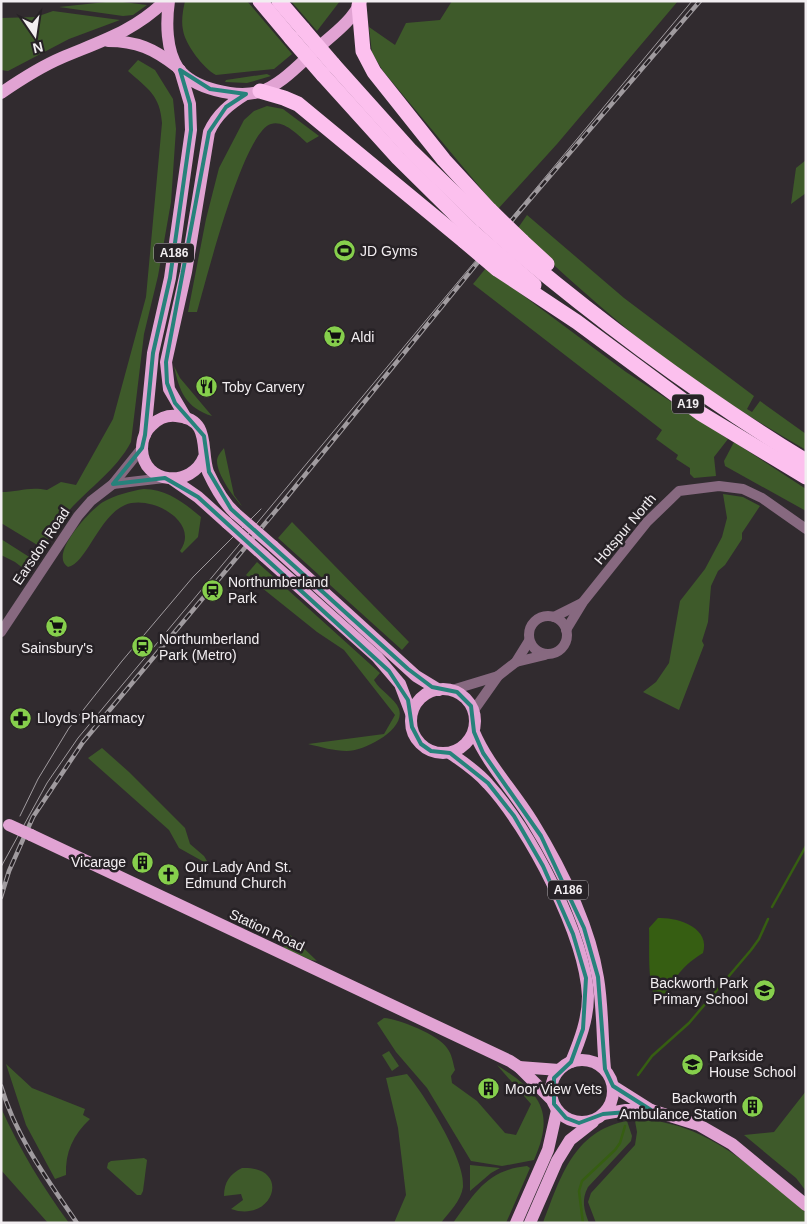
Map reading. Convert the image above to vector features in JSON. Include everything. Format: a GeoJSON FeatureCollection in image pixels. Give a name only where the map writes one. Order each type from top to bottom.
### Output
{"type":"FeatureCollection","features":[{"type":"Feature","properties":{"kind":"highway","name":"A19"},"geometry":{"type":"LineString","coordinates":[[260,1],[297,34],[328,69],[398,158],[510,255],[577,322],[700,413],[806,477]]}},
{"type":"Feature","properties":{"kind":"highway","name":"A19"},"geometry":{"type":"LineString","coordinates":[[279,1],[297,34]]}},
{"type":"Feature","properties":{"kind":"highway"},"geometry":{"type":"LineString","coordinates":[[360,3],[363,50],[374,72],[444,160],[477,226]]}},
{"type":"Feature","properties":{"kind":"highway"},"geometry":{"type":"LineString","coordinates":[[253,93],[284,98],[298,104],[477,226],[510,255]]}},
{"type":"Feature","properties":{"kind":"highway","name":"A19"},"geometry":{"type":"LineString","coordinates":[[510,255],[708,399],[806,460]]}},
{"type":"Feature","properties":{"kind":"main road"},"geometry":{"type":"LineString","coordinates":[[1,93],[60,59],[105,42],[145,20],[165,1]]}},
{"type":"Feature","properties":{"kind":"main road"},"geometry":{"type":"LineString","coordinates":[[169,1],[168,30],[172,52],[179,69]]}},
{"type":"Feature","properties":{"kind":"main road"},"geometry":{"type":"LineString","coordinates":[[105,42],[124,41],[143,45],[155,51],[191,79],[210,89],[253,93],[274,85],[286,75],[345,24],[360,3]]}},
{"type":"Feature","properties":{"kind":"main road","name":"A186"},"geometry":{"type":"LineString","coordinates":[[179,69],[190,104],[191,130],[172,270],[153,353],[145,436],[142,448],[149,467],[231,518],[416,676],[439,690]]}},
{"type":"Feature","properties":{"kind":"main road","name":"A186"},"geometry":{"type":"LineString","coordinates":[[186,418],[169,389],[166,373],[168,350],[183,284],[209,132],[218,116],[226,107],[253,93]]}},
{"type":"Feature","properties":{"kind":"main road","name":"A186"},"geometry":{"type":"LineString","coordinates":[[145,436],[154,424],[162,418],[177,416],[186,418],[196,425],[204,436],[204,458],[231,518]]}},
{"type":"Feature","properties":{"kind":"main road"},"geometry":{"type":"LineString","coordinates":[[168,478],[183,478],[192,473],[204,458]]}},
{"type":"Feature","properties":{"kind":"main road","name":"A186"},"geometry":{"type":"LineString","coordinates":[[269,551],[377,657],[400,684],[412,713],[412,728],[421,744],[431,751],[450,753],[488,783],[514,816],[543,866],[573,934],[583,968],[588,995],[584,1029],[571,1062]]}},
{"type":"Feature","properties":{"kind":"main road"},"geometry":{"type":"LineString","coordinates":[[412,713],[422,697],[439,690],[452,690],[464,696],[474,710]]}},
{"type":"Feature","properties":{"kind":"main road","name":"A186"},"geometry":{"type":"LineString","coordinates":[[474,710],[476,721],[474,732],[483,753],[541,836],[567,886],[584,928],[598,977],[605,1069],[614,1086]]}},
{"type":"Feature","properties":{"kind":"main road"},"geometry":{"type":"LineString","coordinates":[[450,753],[464,746],[474,732]]}},
{"type":"Feature","properties":{"kind":"main road","name":"Station Road"},"geometry":{"type":"LineString","coordinates":[[5,823],[519,1067],[560,1070]]}},
{"type":"Feature","properties":{"kind":"main road"},"geometry":{"type":"LineString","coordinates":[[516,1223],[548,1150],[554,1105],[551,1086],[560,1070],[571,1062],[583,1060],[592,1061],[605,1069]]}},
{"type":"Feature","properties":{"kind":"main road","name":"Station Road"},"geometry":{"type":"LineString","coordinates":[[519,1067],[554,1105]]}},
{"type":"Feature","properties":{"kind":"main road"},"geometry":{"type":"LineString","coordinates":[[530,1223],[557,1161],[570,1140],[599,1117],[611,1104],[614,1086],[651,1110],[699,1125],[732,1144],[806,1205]]}},
{"type":"Feature","properties":{"kind":"main road"},"geometry":{"type":"LineString","coordinates":[[554,1105],[572,1121],[586,1123],[599,1117],[626,1110],[651,1110]]}},
{"type":"Feature","properties":{"kind":"street","name":"Earsdon Road"},"geometry":{"type":"LineString","coordinates":[[1,632],[78,516],[91,501],[113,484],[142,448]]}},
{"type":"Feature","properties":{"kind":"street"},"geometry":{"type":"LineString","coordinates":[[113,484],[168,478]]}},
{"type":"Feature","properties":{"kind":"street","name":"Hotspur North"},"geometry":{"type":"LineString","coordinates":[[566,630],[583,602],[652,516],[673,495],[682,490],[719,486],[743,489],[771,504],[806,529]]}},
{"type":"Feature","properties":{"kind":"street"},"geometry":{"type":"LineString","coordinates":[[554,617],[583,602]]}},
{"type":"Feature","properties":{"kind":"street"},"geometry":{"type":"LineString","coordinates":[[516,662],[556,652],[563,647],[566,639],[566,630],[562,622],[554,617],[544,616],[535,621],[529,629],[529,642],[534,650],[546,654]]}},
{"type":"Feature","properties":{"kind":"street"},"geometry":{"type":"LineString","coordinates":[[474,710],[498,676],[516,662],[529,642]]}},
{"type":"Feature","properties":{"kind":"street"},"geometry":{"type":"LineString","coordinates":[[452,690],[498,676]]}},
{"type":"Feature","properties":{"kind":"highlighted area"},"geometry":{"type":"Polygon","coordinates":[[[180,70],[210,89],[246,94],[226,107],[209,132],[166,362],[167,383],[175,403],[204,436],[209,472],[231,509],[408,669],[432,687],[457,692],[471,706],[474,732],[483,753],[541,836],[584,928],[598,977],[605,1069],[613,1086],[651,1110],[603,1114],[579,1123],[566,1118],[554,1104],[554,1078],[571,1062],[583,1029],[586,978],[573,934],[543,866],[514,816],[488,783],[450,753],[431,751],[421,744],[412,727],[408,700],[389,671],[198,497],[165,478],[113,484],[142,448],[145,435],[153,353],[170,278],[191,130],[190,104],[180,70]]]}},
{"type":"Feature","properties":{"kind":"shaded area"},"geometry":{"type":"Polygon","coordinates":[[[115,1],[147,5],[133,15],[123,16],[59,7],[115,1]]]}},
{"type":"Feature","properties":{"kind":"shaded area"},"geometry":{"type":"Polygon","coordinates":[[[185,1],[247,1],[292,54],[274,69],[216,75],[200,61],[184,36],[182,19],[185,1]]]}},
{"type":"Feature","properties":{"kind":"shaded area"},"geometry":{"type":"Polygon","coordinates":[[[291,1],[340,1],[317,31],[291,1]]]}},
{"type":"Feature","properties":{"kind":"shaded area"},"geometry":{"type":"Polygon","coordinates":[[[452,1],[678,1],[557,144],[498,209],[383,71],[372,53],[369,27],[395,45],[406,23],[440,20],[452,1]]]}},
{"type":"Feature","properties":{"kind":"shaded area"},"geometry":{"type":"Polygon","coordinates":[[[53,11],[120,20],[69,39],[8,71],[1,70],[1,18],[36,17],[53,11]]]}},
{"type":"Feature","properties":{"kind":"shaded area"},"geometry":{"type":"Polygon","coordinates":[[[138,60],[155,70],[173,99],[176,129],[171,202],[158,276],[144,334],[131,442],[109,471],[66,514],[48,540],[39,546],[1,523],[1,492],[35,489],[47,490],[61,482],[76,485],[113,419],[146,297],[162,123],[156,99],[128,71],[138,60]]]}},
{"type":"Feature","properties":{"kind":"shaded area"},"geometry":{"type":"Polygon","coordinates":[[[267,74],[271,76],[247,83],[225,82],[226,80],[267,74]]]}},
{"type":"Feature","properties":{"kind":"shaded area"},"geometry":{"type":"Polygon","coordinates":[[[267,106],[283,109],[319,136],[307,143],[286,126],[276,123],[271,124],[260,133],[249,152],[227,209],[197,312],[188,312],[206,219],[219,168],[244,120],[254,111],[267,106]]]}},
{"type":"Feature","properties":{"kind":"shaded area"},"geometry":{"type":"Polygon","coordinates":[[[806,160],[806,193],[791,204],[796,168],[806,160]]]}},
{"type":"Feature","properties":{"kind":"shaded area"},"geometry":{"type":"Polygon","coordinates":[[[527,215],[624,298],[754,396],[747,409],[752,412],[760,401],[806,434],[806,450],[695,381],[624,327],[524,238],[518,228],[527,215]]]}},
{"type":"Feature","properties":{"kind":"shaded area"},"geometry":{"type":"Polygon","coordinates":[[[486,268],[626,372],[728,439],[714,457],[716,476],[694,478],[690,474],[690,468],[676,459],[678,455],[656,439],[662,430],[473,284],[486,268]]]}},
{"type":"Feature","properties":{"kind":"shaded area"},"geometry":{"type":"Polygon","coordinates":[[[174,366],[180,378],[212,416],[203,413],[185,397],[178,383],[174,366]]]}},
{"type":"Feature","properties":{"kind":"shaded area"},"geometry":{"type":"Polygon","coordinates":[[[734,442],[806,489],[806,511],[725,466],[724,461],[734,442]]]}},
{"type":"Feature","properties":{"kind":"shaded area"},"geometry":{"type":"Polygon","coordinates":[[[224,448],[234,495],[242,506],[226,485],[218,466],[219,454],[224,448]]]}},
{"type":"Feature","properties":{"kind":"shaded area"},"geometry":{"type":"Polygon","coordinates":[[[144,489],[168,494],[201,517],[198,537],[182,553],[180,551],[185,540],[184,530],[179,521],[170,513],[148,503],[125,505],[108,519],[81,558],[75,564],[68,567],[63,561],[63,553],[73,533],[89,514],[103,502],[123,494],[144,489]]]}},
{"type":"Feature","properties":{"kind":"shaded area"},"geometry":{"type":"Polygon","coordinates":[[[723,494],[743,497],[760,506],[742,533],[742,539],[725,565],[718,571],[711,586],[708,622],[702,641],[704,645],[679,710],[643,692],[656,682],[669,663],[680,601],[705,569],[722,537],[727,518],[723,494]]]}},
{"type":"Feature","properties":{"kind":"shaded area"},"geometry":{"type":"Polygon","coordinates":[[[292,522],[409,642],[402,650],[278,538],[292,522]]]}},
{"type":"Feature","properties":{"kind":"shaded area"},"geometry":{"type":"Polygon","coordinates":[[[1,539],[34,560],[28,572],[15,562],[1,555],[1,539]]]}},
{"type":"Feature","properties":{"kind":"shaded area"},"geometry":{"type":"Polygon","coordinates":[[[257,562],[380,673],[374,680],[399,709],[399,717],[396,724],[382,738],[363,747],[347,751],[332,750],[308,744],[384,734],[395,715],[344,650],[317,632],[246,575],[257,562]]]}},
{"type":"Feature","properties":{"kind":"shaded area"},"geometry":{"type":"Polygon","coordinates":[[[102,748],[185,828],[190,844],[207,861],[204,862],[179,848],[169,830],[88,758],[102,748]]]}},
{"type":"Feature","properties":{"kind":"shaded area"},"geometry":{"type":"Polygon","coordinates":[[[658,918],[675,920],[691,926],[698,931],[704,944],[703,953],[682,970],[659,1002],[652,989],[649,956],[649,928],[658,918]]]}},
{"type":"Feature","properties":{"kind":"shaded area"},"geometry":{"type":"Polygon","coordinates":[[[290,935],[317,961],[283,948],[290,935]]]}},
{"type":"Feature","properties":{"kind":"shaded area"},"geometry":{"type":"Polygon","coordinates":[[[384,1018],[418,1028],[443,1043],[450,1053],[455,1070],[451,1076],[452,1083],[477,1101],[505,1133],[516,1135],[531,1104],[497,1065],[524,1084],[540,1104],[543,1115],[540,1143],[534,1160],[502,1166],[471,1161],[427,1088],[396,1052],[377,1023],[384,1018]]]}},
{"type":"Feature","properties":{"kind":"shaded area"},"geometry":{"type":"Polygon","coordinates":[[[389,1051],[399,1066],[392,1071],[382,1055],[389,1051]]]}},
{"type":"Feature","properties":{"kind":"shaded area"},"geometry":{"type":"Polygon","coordinates":[[[6,1064],[32,1088],[85,1109],[83,1115],[90,1119],[71,1144],[67,1159],[66,1175],[55,1179],[26,1125],[6,1064]]]}},
{"type":"Feature","properties":{"kind":"shaded area"},"geometry":{"type":"Polygon","coordinates":[[[407,1074],[433,1111],[451,1145],[462,1175],[463,1187],[460,1197],[441,1223],[394,1223],[406,1195],[398,1128],[386,1078],[407,1074]]]}},
{"type":"Feature","properties":{"kind":"shaded area"},"geometry":{"type":"Polygon","coordinates":[[[806,1091],[806,1191],[796,1178],[744,1135],[774,1132],[806,1091]]]}},
{"type":"Feature","properties":{"kind":"shaded area"},"geometry":{"type":"Polygon","coordinates":[[[1,1108],[32,1167],[69,1223],[48,1223],[1,1170],[1,1108]]]}},
{"type":"Feature","properties":{"kind":"shaded area"},"geometry":{"type":"Polygon","coordinates":[[[645,1120],[668,1123],[690,1130],[730,1152],[749,1165],[803,1210],[806,1213],[806,1223],[596,1223],[588,1202],[591,1193],[635,1145],[637,1132],[635,1121],[645,1120]]]}},
{"type":"Feature","properties":{"kind":"shaded area"},"geometry":{"type":"Polygon","coordinates":[[[627,1121],[632,1136],[631,1141],[588,1187],[584,1196],[584,1205],[589,1223],[543,1223],[563,1174],[581,1146],[593,1135],[609,1126],[627,1121]]]}},
{"type":"Feature","properties":{"kind":"shaded area"},"geometry":{"type":"Polygon","coordinates":[[[144,1158],[147,1160],[141,1195],[137,1195],[107,1168],[108,1163],[111,1161],[144,1158]]]}},
{"type":"Feature","properties":{"kind":"shaded area"},"geometry":{"type":"Polygon","coordinates":[[[470,1165],[500,1168],[491,1173],[470,1191],[470,1165]]]}},
{"type":"Feature","properties":{"kind":"shaded area"},"geometry":{"type":"Polygon","coordinates":[[[527,1166],[530,1168],[506,1223],[453,1223],[468,1202],[492,1178],[513,1168],[527,1166]]]}},
{"type":"Feature","properties":{"kind":"shaded area"},"geometry":{"type":"Polygon","coordinates":[[[242,1168],[258,1170],[268,1176],[272,1184],[271,1193],[266,1202],[258,1209],[246,1211],[231,1209],[243,1200],[241,1194],[224,1196],[228,1179],[242,1168]]]}},
{"type":"Feature","properties":{"kind":"waterway"},"geometry":{"type":"LineString","coordinates":[[772,907],[806,846]]}},
{"type":"Feature","properties":{"kind":"waterway"},"geometry":{"type":"LineString","coordinates":[[638,1075],[652,1056],[689,1023],[751,950],[759,939],[768,919]]}},
{"type":"Feature","properties":{"kind":"waterway"},"geometry":{"type":"LineString","coordinates":[[583,1223],[579,1191],[582,1181],[615,1150],[620,1143],[625,1126]]}},
{"type":"Feature","properties":{"kind":"tram line"},"geometry":{"type":"LineString","coordinates":[[1,867],[47,783],[78,738],[692,1]]}},
{"type":"Feature","properties":{"kind":"tram line"},"geometry":{"type":"LineString","coordinates":[[20,816],[38,779],[69,728],[122,661],[193,577],[261,509]]}},
{"type":"Feature","properties":{"kind":"railway"},"geometry":{"type":"LineString","coordinates":[[1,897],[9,871],[33,817],[83,742],[283,502],[513,219],[700,1]]}},
{"type":"Feature","properties":{"kind":"railway"},"geometry":{"type":"LineString","coordinates":[[1,1086],[15,1123],[33,1157],[77,1223]]}},
{"type":"Feature","properties":{"kind":"place","name":"JD Gyms"},"geometry":{"type":"Point","coordinates":[344,251]}},
{"type":"Feature","properties":{"kind":"place","name":"Aldi"},"geometry":{"type":"Point","coordinates":[335,337]}},
{"type":"Feature","properties":{"kind":"place","name":"Toby Carvery"},"geometry":{"type":"Point","coordinates":[206,387]}},
{"type":"Feature","properties":{"kind":"place","name":"Northumberland Park"},"geometry":{"type":"Point","coordinates":[212,590]}},
{"type":"Feature","properties":{"kind":"place","name":"Sainsbury's"},"geometry":{"type":"Point","coordinates":[57,626]}},
{"type":"Feature","properties":{"kind":"place","name":"Northumberland Park (Metro)"},"geometry":{"type":"Point","coordinates":[143,647]}},
{"type":"Feature","properties":{"kind":"place","name":"Lloyds Pharmacy"},"geometry":{"type":"Point","coordinates":[21,718]}},
{"type":"Feature","properties":{"kind":"place","name":"Vicarage"},"geometry":{"type":"Point","coordinates":[142,862]}},
{"type":"Feature","properties":{"kind":"place","name":"Our Lady And St. Edmund Church"},"geometry":{"type":"Point","coordinates":[169,875]}},
{"type":"Feature","properties":{"kind":"place","name":"Backworth Park Primary School"},"geometry":{"type":"Point","coordinates":[764,991]}},
{"type":"Feature","properties":{"kind":"place","name":"Parkside House School"},"geometry":{"type":"Point","coordinates":[693,1064]}},
{"type":"Feature","properties":{"kind":"place","name":"Moor View Vets"},"geometry":{"type":"Point","coordinates":[489,1089]}},
{"type":"Feature","properties":{"kind":"place","name":"Backworth Ambulance Station"},"geometry":{"type":"Point","coordinates":[753,1106]}}]}
